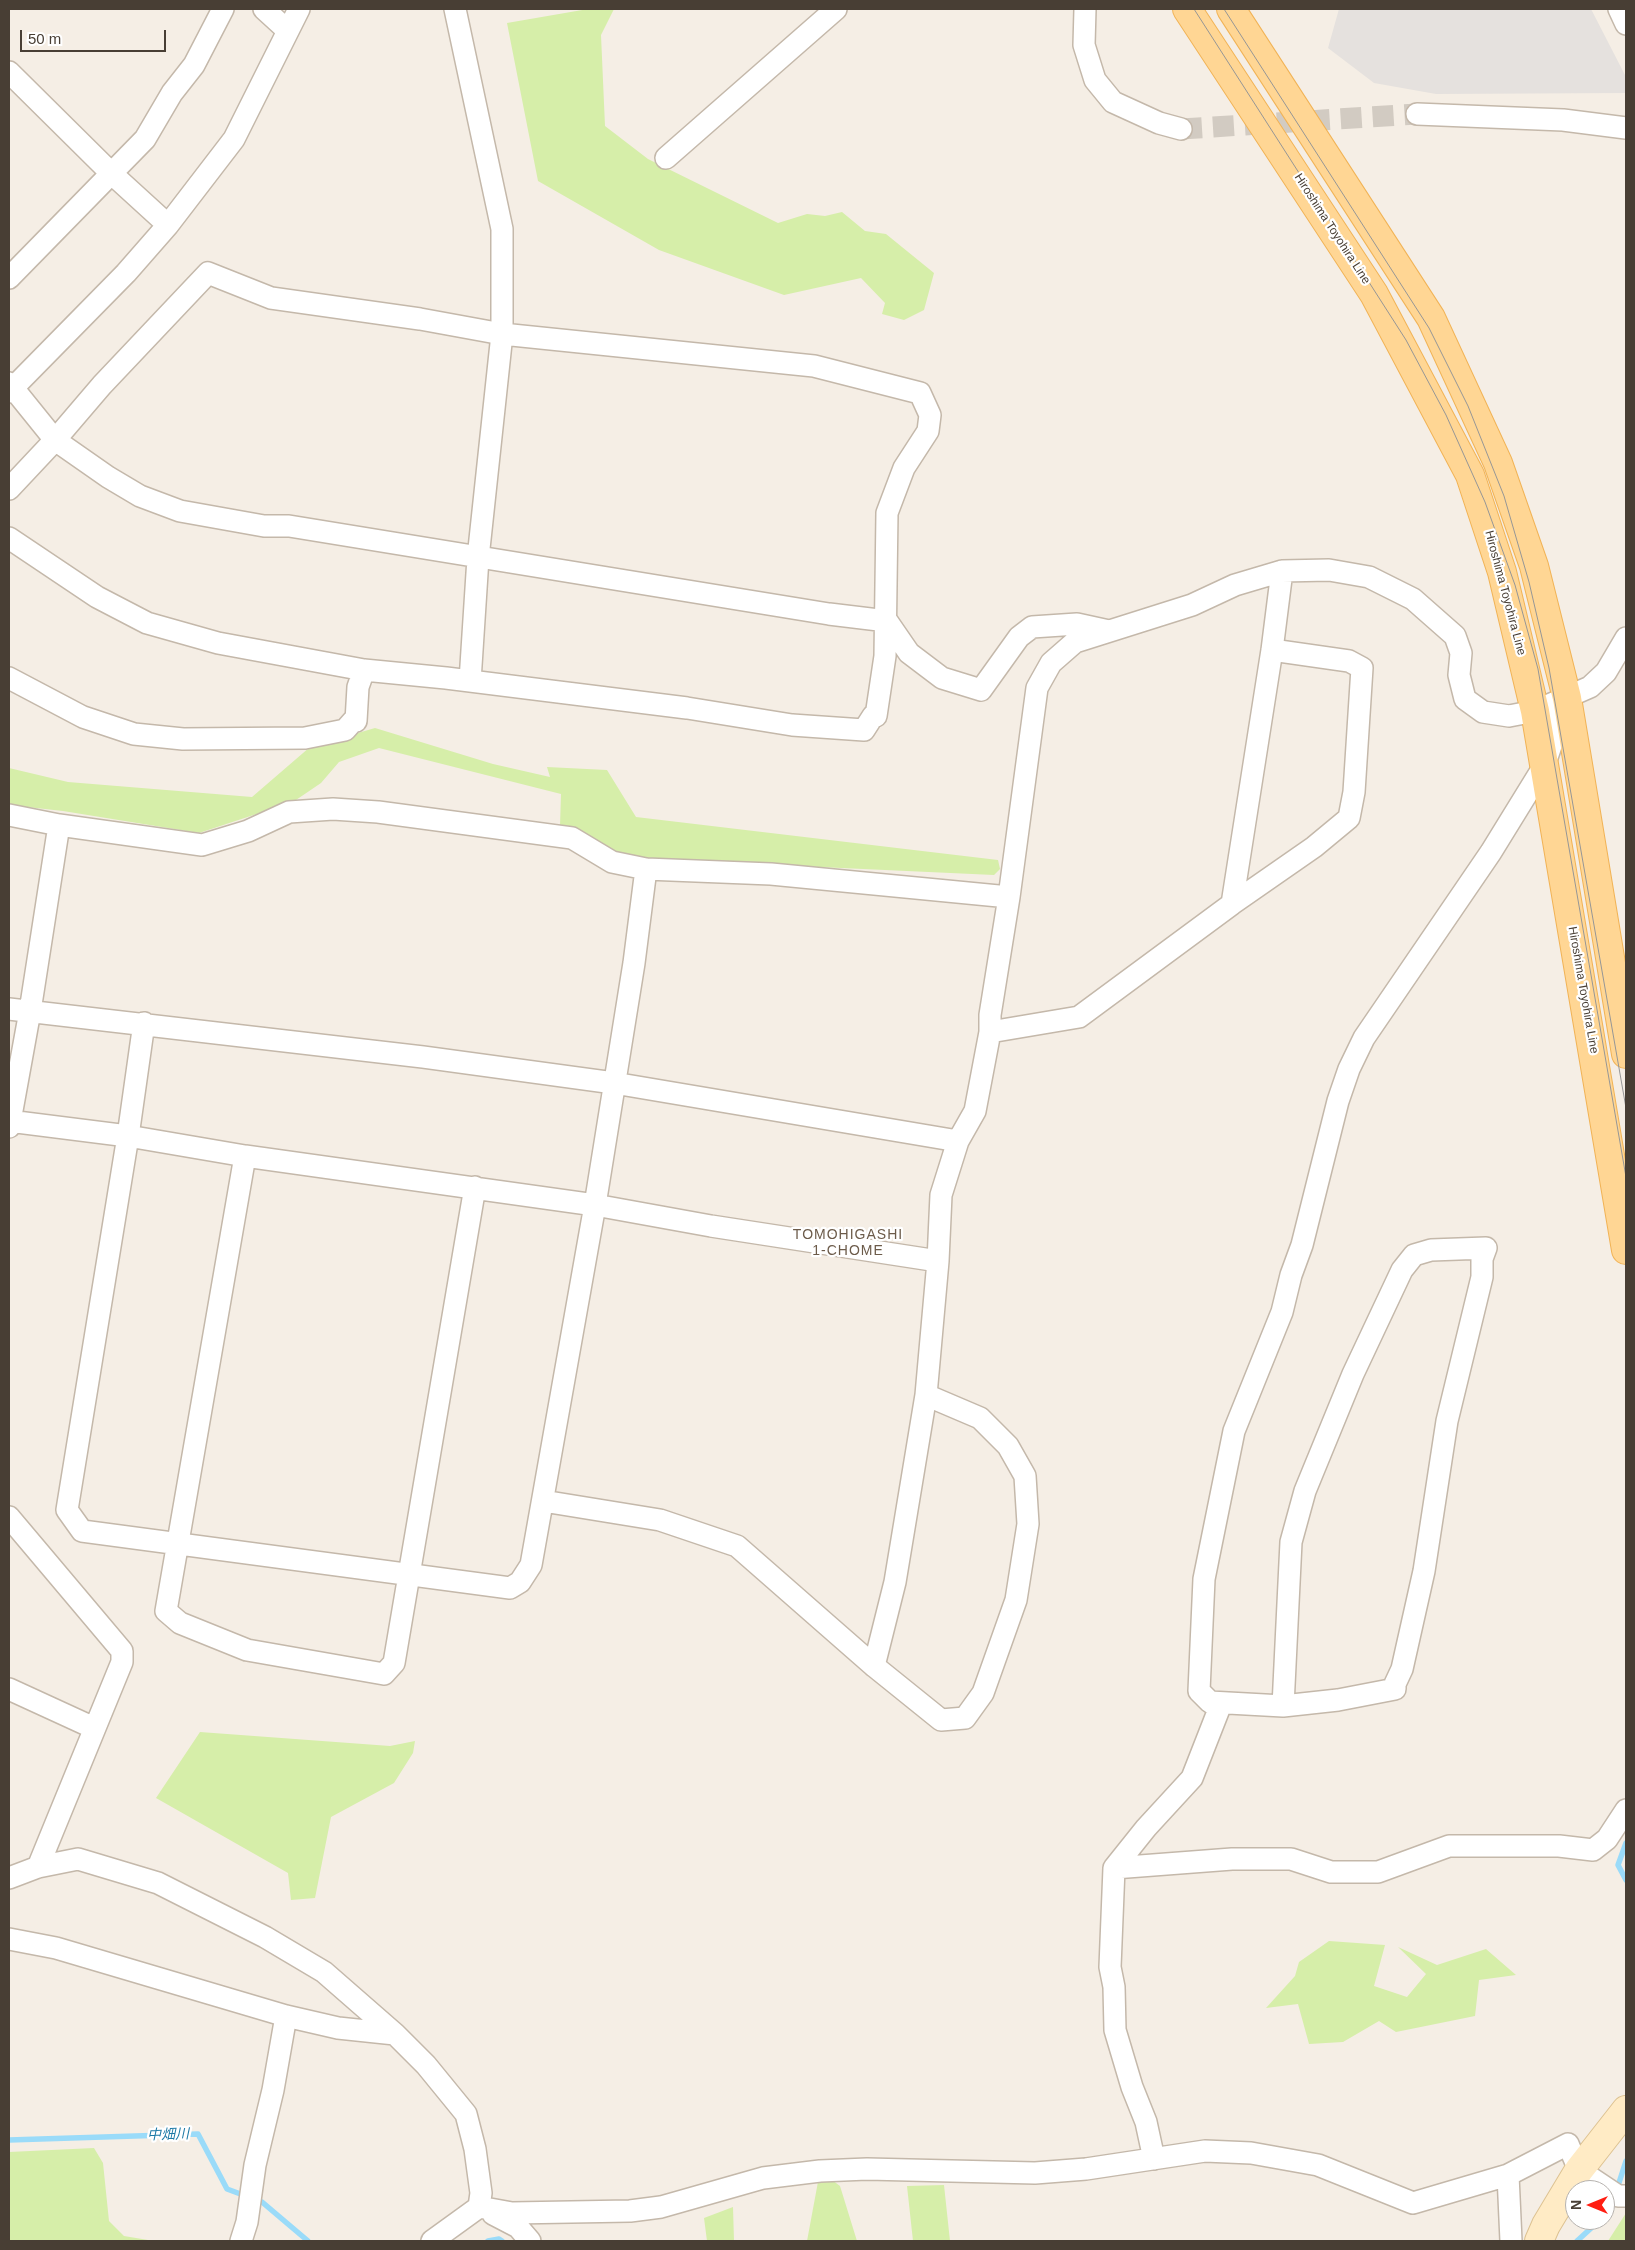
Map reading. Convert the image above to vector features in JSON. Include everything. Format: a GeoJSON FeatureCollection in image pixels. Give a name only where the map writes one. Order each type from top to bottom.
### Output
{"type":"FeatureCollection","features":[{"type":"Feature","properties":{"kind":"main road","name":"Hiroshima Toyohira Line"},"geometry":{"type":"LineString","coordinates":[[1187,9],[1374,294],[1470,475],[1502,572],[1535,711],[1626,1250]]}},
{"type":"Feature","properties":{"kind":"main road"},"geometry":{"type":"LineString","coordinates":[[1231,9],[1431,318],[1504,482],[1534,566],[1567,698],[1626,1054]]}},
{"type":"Feature","properties":{"kind":"street"},"geometry":{"type":"LineString","coordinates":[[9,278],[145,139],[172,94],[194,65],[223,9]]}},
{"type":"Feature","properties":{"kind":"street"},"geometry":{"type":"LineString","coordinates":[[264,9],[287,30]]}},
{"type":"Feature","properties":{"kind":"street"},"geometry":{"type":"LineString","coordinates":[[299,9],[234,139],[168,225],[126,273],[10,387],[55,440],[108,477],[140,496],[180,512],[264,526],[289,526],[478,558],[531,564],[819,612],[887,621],[909,653],[942,678],[981,690],[1019,637],[1032,626],[1077,624],[1112,631]]}},
{"type":"Feature","properties":{"kind":"street"},"geometry":{"type":"LineString","coordinates":[[455,9],[502,229],[502,334],[478,558],[470,681]]}},
{"type":"Feature","properties":{"kind":"street"},"geometry":{"type":"LineString","coordinates":[[666,158],[836,9]]}},
{"type":"Feature","properties":{"kind":"street"},"geometry":{"type":"LineString","coordinates":[[1086,9],[1084,45],[1095,80],[1114,102],[1158,123],[1180,129]]}},
{"type":"Feature","properties":{"kind":"street"},"geometry":{"type":"LineString","coordinates":[[1619,9],[1626,24]]}},
{"type":"Feature","properties":{"kind":"street"},"geometry":{"type":"LineString","coordinates":[[9,72],[111,173],[168,225]]}},
{"type":"Feature","properties":{"kind":"street"},"geometry":{"type":"LineString","coordinates":[[1417,114],[1563,120],[1626,128]]}},
{"type":"Feature","properties":{"kind":"street"},"geometry":{"type":"LineString","coordinates":[[9,490],[102,385],[208,273],[271,298],[420,319],[502,334],[814,366],[920,393],[930,415],[928,431],[904,468],[887,513],[886,656],[876,716],[873,716],[864,730],[792,725],[687,708],[364,670],[218,643],[147,623],[97,597],[9,538]]}},
{"type":"Feature","properties":{"kind":"street"},"geometry":{"type":"LineString","coordinates":[[874,1666],[895,1582],[926,1395],[938,1261],[940,1195],[958,1141],[974,1111],[990,1032],[990,1015],[1009,897],[1037,688],[1051,663],[1075,642],[1192,604],[1235,586],[1282,571],[1329,570],[1369,577],[1413,599],[1455,636],[1461,653],[1460,675],[1465,699],[1483,712],[1509,716],[1535,711],[1590,687],[1606,672],[1626,638]]}},
{"type":"Feature","properties":{"kind":"street"},"geometry":{"type":"LineString","coordinates":[[1232,904],[1272,650],[1282,571]]}},
{"type":"Feature","properties":{"kind":"street"},"geometry":{"type":"LineString","coordinates":[[990,1032],[1079,1017],[1232,904],[1314,847],[1349,818],[1354,792],[1362,668],[1349,661],[1272,650]]}},
{"type":"Feature","properties":{"kind":"street"},"geometry":{"type":"LineString","coordinates":[[9,678],[83,718],[134,734],[183,740],[305,738],[346,730],[353,721],[356,721],[358,687],[364,670]]}},
{"type":"Feature","properties":{"kind":"street"},"geometry":{"type":"LineString","coordinates":[[1283,1706],[1291,1542],[1305,1491],[1352,1374],[1402,1270],[1414,1255],[1431,1250],[1486,1248],[1482,1259],[1482,1277],[1448,1421],[1424,1571],[1402,1669],[1395,1684],[1395,1689],[1338,1700],[1283,1706],[1221,1704],[1210,1702],[1199,1691],[1204,1579],[1234,1431],[1282,1312],[1291,1276],[1302,1245],[1338,1100],[1349,1070],[1364,1038],[1491,852],[1544,766],[1567,698]]}},
{"type":"Feature","properties":{"kind":"street"},"geometry":{"type":"LineString","coordinates":[[9,815],[59,825],[202,845],[248,831],[289,812],[333,809],[378,812],[572,838],[612,862],[646,869],[771,874],[1009,897]]}},
{"type":"Feature","properties":{"kind":"street"},"geometry":{"type":"LineString","coordinates":[[59,825],[30,1011],[9,1123],[128,1136],[245,1156],[475,1187],[938,1261]]}},
{"type":"Feature","properties":{"kind":"street"},"geometry":{"type":"LineString","coordinates":[[144,1023],[128,1136],[67,1510],[82,1531],[510,1588],[520,1582],[531,1565],[595,1205],[634,963],[646,869]]}},
{"type":"Feature","properties":{"kind":"street"},"geometry":{"type":"LineString","coordinates":[[9,1009],[144,1023],[614,1083],[958,1141]]}},
{"type":"Feature","properties":{"kind":"street"},"geometry":{"type":"LineString","coordinates":[[245,1156],[166,1611],[180,1623],[247,1650],[384,1674],[394,1663],[411,1575],[475,1187]]}},
{"type":"Feature","properties":{"kind":"street"},"geometry":{"type":"LineString","coordinates":[[543,1501],[660,1520],[737,1546],[874,1666],[941,1720],[965,1718],[983,1693],[1016,1600],[1028,1524],[1025,1476],[1008,1446],[980,1418],[926,1395]]}},
{"type":"Feature","properties":{"kind":"street"},"geometry":{"type":"LineString","coordinates":[[9,1517],[122,1651],[122,1662],[38,1867]]}},
{"type":"Feature","properties":{"kind":"street"},"geometry":{"type":"LineString","coordinates":[[9,1689],[94,1728]]}},
{"type":"Feature","properties":{"kind":"street"},"geometry":{"type":"LineString","coordinates":[[1154,2159],[1146,2122],[1132,2087],[1116,2030],[1114,1987],[1110,1966],[1114,1868],[1146,1828],[1192,1778],[1221,1704]]}},
{"type":"Feature","properties":{"kind":"street"},"geometry":{"type":"LineString","coordinates":[[1114,1868],[1232,1859],[1291,1859],[1331,1872],[1378,1872],[1449,1846],[1559,1846],[1593,1850],[1606,1839],[1626,1810]]}},
{"type":"Feature","properties":{"kind":"street"},"geometry":{"type":"LineString","coordinates":[[9,1878],[38,1867],[78,1859],[158,1882],[266,1937],[324,1972],[395,2034],[426,2065],[466,2114],[475,2149],[481,2193],[479,2207],[432,2241]]}},
{"type":"Feature","properties":{"kind":"street"},"geometry":{"type":"LineString","coordinates":[[9,1939],[56,1948],[286,2016],[338,2028],[395,2034]]}},
{"type":"Feature","properties":{"kind":"street"},"geometry":{"type":"LineString","coordinates":[[241,2241],[247,2222],[255,2165],[273,2090],[286,2016]]}},
{"type":"Feature","properties":{"kind":"street"},"geometry":{"type":"LineString","coordinates":[[1540,2241],[1546,2225],[1579,2170],[1626,2110]]}},
{"type":"Feature","properties":{"kind":"street"},"geometry":{"type":"LineString","coordinates":[[479,2207],[512,2213],[630,2211],[661,2207],[763,2178],[820,2171],[867,2169],[1035,2172],[1086,2169],[1205,2151],[1250,2153],[1318,2165],[1413,2203],[1508,2175],[1568,2144],[1579,2170],[1618,2196],[1626,2196]]}},
{"type":"Feature","properties":{"kind":"street"},"geometry":{"type":"LineString","coordinates":[[1508,2175],[1511,2241]]}},
{"type":"Feature","properties":{"kind":"street"},"geometry":{"type":"LineString","coordinates":[[479,2207],[518,2227],[530,2241]]}},
{"type":"Feature","properties":{"kind":"green space"},"geometry":{"type":"Polygon","coordinates":[[[588,9],[614,9],[601,35],[605,126],[648,159],[778,223],[807,214],[825,216],[842,212],[865,231],[886,234],[934,273],[924,310],[904,320],[882,314],[885,303],[861,278],[784,295],[659,250],[538,181],[507,23],[588,9]]]}},
{"type":"Feature","properties":{"kind":"green space"},"geometry":{"type":"Polygon","coordinates":[[[375,728],[493,764],[550,777],[547,767],[607,770],[636,817],[998,860],[1000,869],[994,875],[623,858],[580,834],[560,826],[561,794],[379,748],[339,762],[321,783],[293,802],[199,833],[63,811],[9,805],[9,768],[68,782],[252,797],[310,747],[375,728]]]}},
{"type":"Feature","properties":{"kind":"green space"},"geometry":{"type":"Polygon","coordinates":[[[200,1732],[390,1746],[415,1741],[413,1753],[394,1783],[331,1817],[315,1898],[291,1900],[288,1873],[156,1798],[200,1732]]]}},
{"type":"Feature","properties":{"kind":"green space"},"geometry":{"type":"Polygon","coordinates":[[[1329,1941],[1385,1945],[1374,1986],[1407,1997],[1426,1974],[1398,1947],[1437,1965],[1486,1949],[1516,1975],[1479,1980],[1475,2016],[1396,2032],[1379,2021],[1343,2042],[1309,2044],[1298,2004],[1266,2008],[1295,1976],[1299,1962],[1329,1941]]]}},
{"type":"Feature","properties":{"kind":"green space"},"geometry":{"type":"Polygon","coordinates":[[[94,2148],[103,2163],[109,2221],[124,2236],[154,2241],[9,2241],[9,2152],[94,2148]]]}},
{"type":"Feature","properties":{"kind":"green space"},"geometry":{"type":"Polygon","coordinates":[[[820,2171],[840,2186],[857,2241],[807,2241],[820,2171]]]}},
{"type":"Feature","properties":{"kind":"green space"},"geometry":{"type":"Polygon","coordinates":[[[944,2185],[950,2241],[913,2241],[907,2186],[944,2185]]]}},
{"type":"Feature","properties":{"kind":"green space"},"geometry":{"type":"Polygon","coordinates":[[[733,2207],[734,2241],[707,2241],[704,2218],[733,2207]]]}},
{"type":"Feature","properties":{"kind":"green space"},"geometry":{"type":"Polygon","coordinates":[[[1626,2213],[1626,2241],[1608,2241],[1626,2213]]]}},
{"type":"Feature","properties":{"kind":"shaded area"},"geometry":{"type":"Polygon","coordinates":[[[1339,9],[1591,9],[1626,77],[1626,93],[1436,94],[1374,83],[1328,48],[1339,9]]]}},
{"type":"Feature","properties":{"kind":"waterway","name":"中畑川"},"geometry":{"type":"LineString","coordinates":[[1626,1843],[1618,1865],[1626,1880]]}},
{"type":"Feature","properties":{"kind":"waterway","name":"中畑川"},"geometry":{"type":"LineString","coordinates":[[9,2140],[198,2134],[227,2189],[262,2202],[308,2241]]}},
{"type":"Feature","properties":{"kind":"waterway","name":"中畑川"},"geometry":{"type":"LineString","coordinates":[[1617,2189],[1626,2161]]}},
{"type":"Feature","properties":{"kind":"waterway","name":"中畑川"},"geometry":{"type":"LineString","coordinates":[[1577,2241],[1589,2230]]}},
{"type":"Feature","properties":{"kind":"waterway","name":"中畑川"},"geometry":{"type":"LineString","coordinates":[[488,2241],[499,2239],[502,2241]]}},
{"type":"Feature","properties":{"kind":"tunnel"},"geometry":{"type":"LineString","coordinates":[[1181,129],[1417,114]]}},
{"type":"Feature","properties":{"kind":"tram line"},"geometry":{"type":"LineString","coordinates":[[1194,9],[1406,340],[1446,415],[1485,502],[1515,585],[1538,669],[1626,1177]]}},
{"type":"Feature","properties":{"kind":"tram line"},"geometry":{"type":"LineString","coordinates":[[1224,9],[1429,328],[1468,406],[1504,496],[1529,582],[1549,668],[1626,1108]]}},
{"type":"Feature","properties":{"kind":"district","name":"TOMOHIGASHI 1-CHOME"},"geometry":{"type":"Point","coordinates":[848,1244]}}]}
